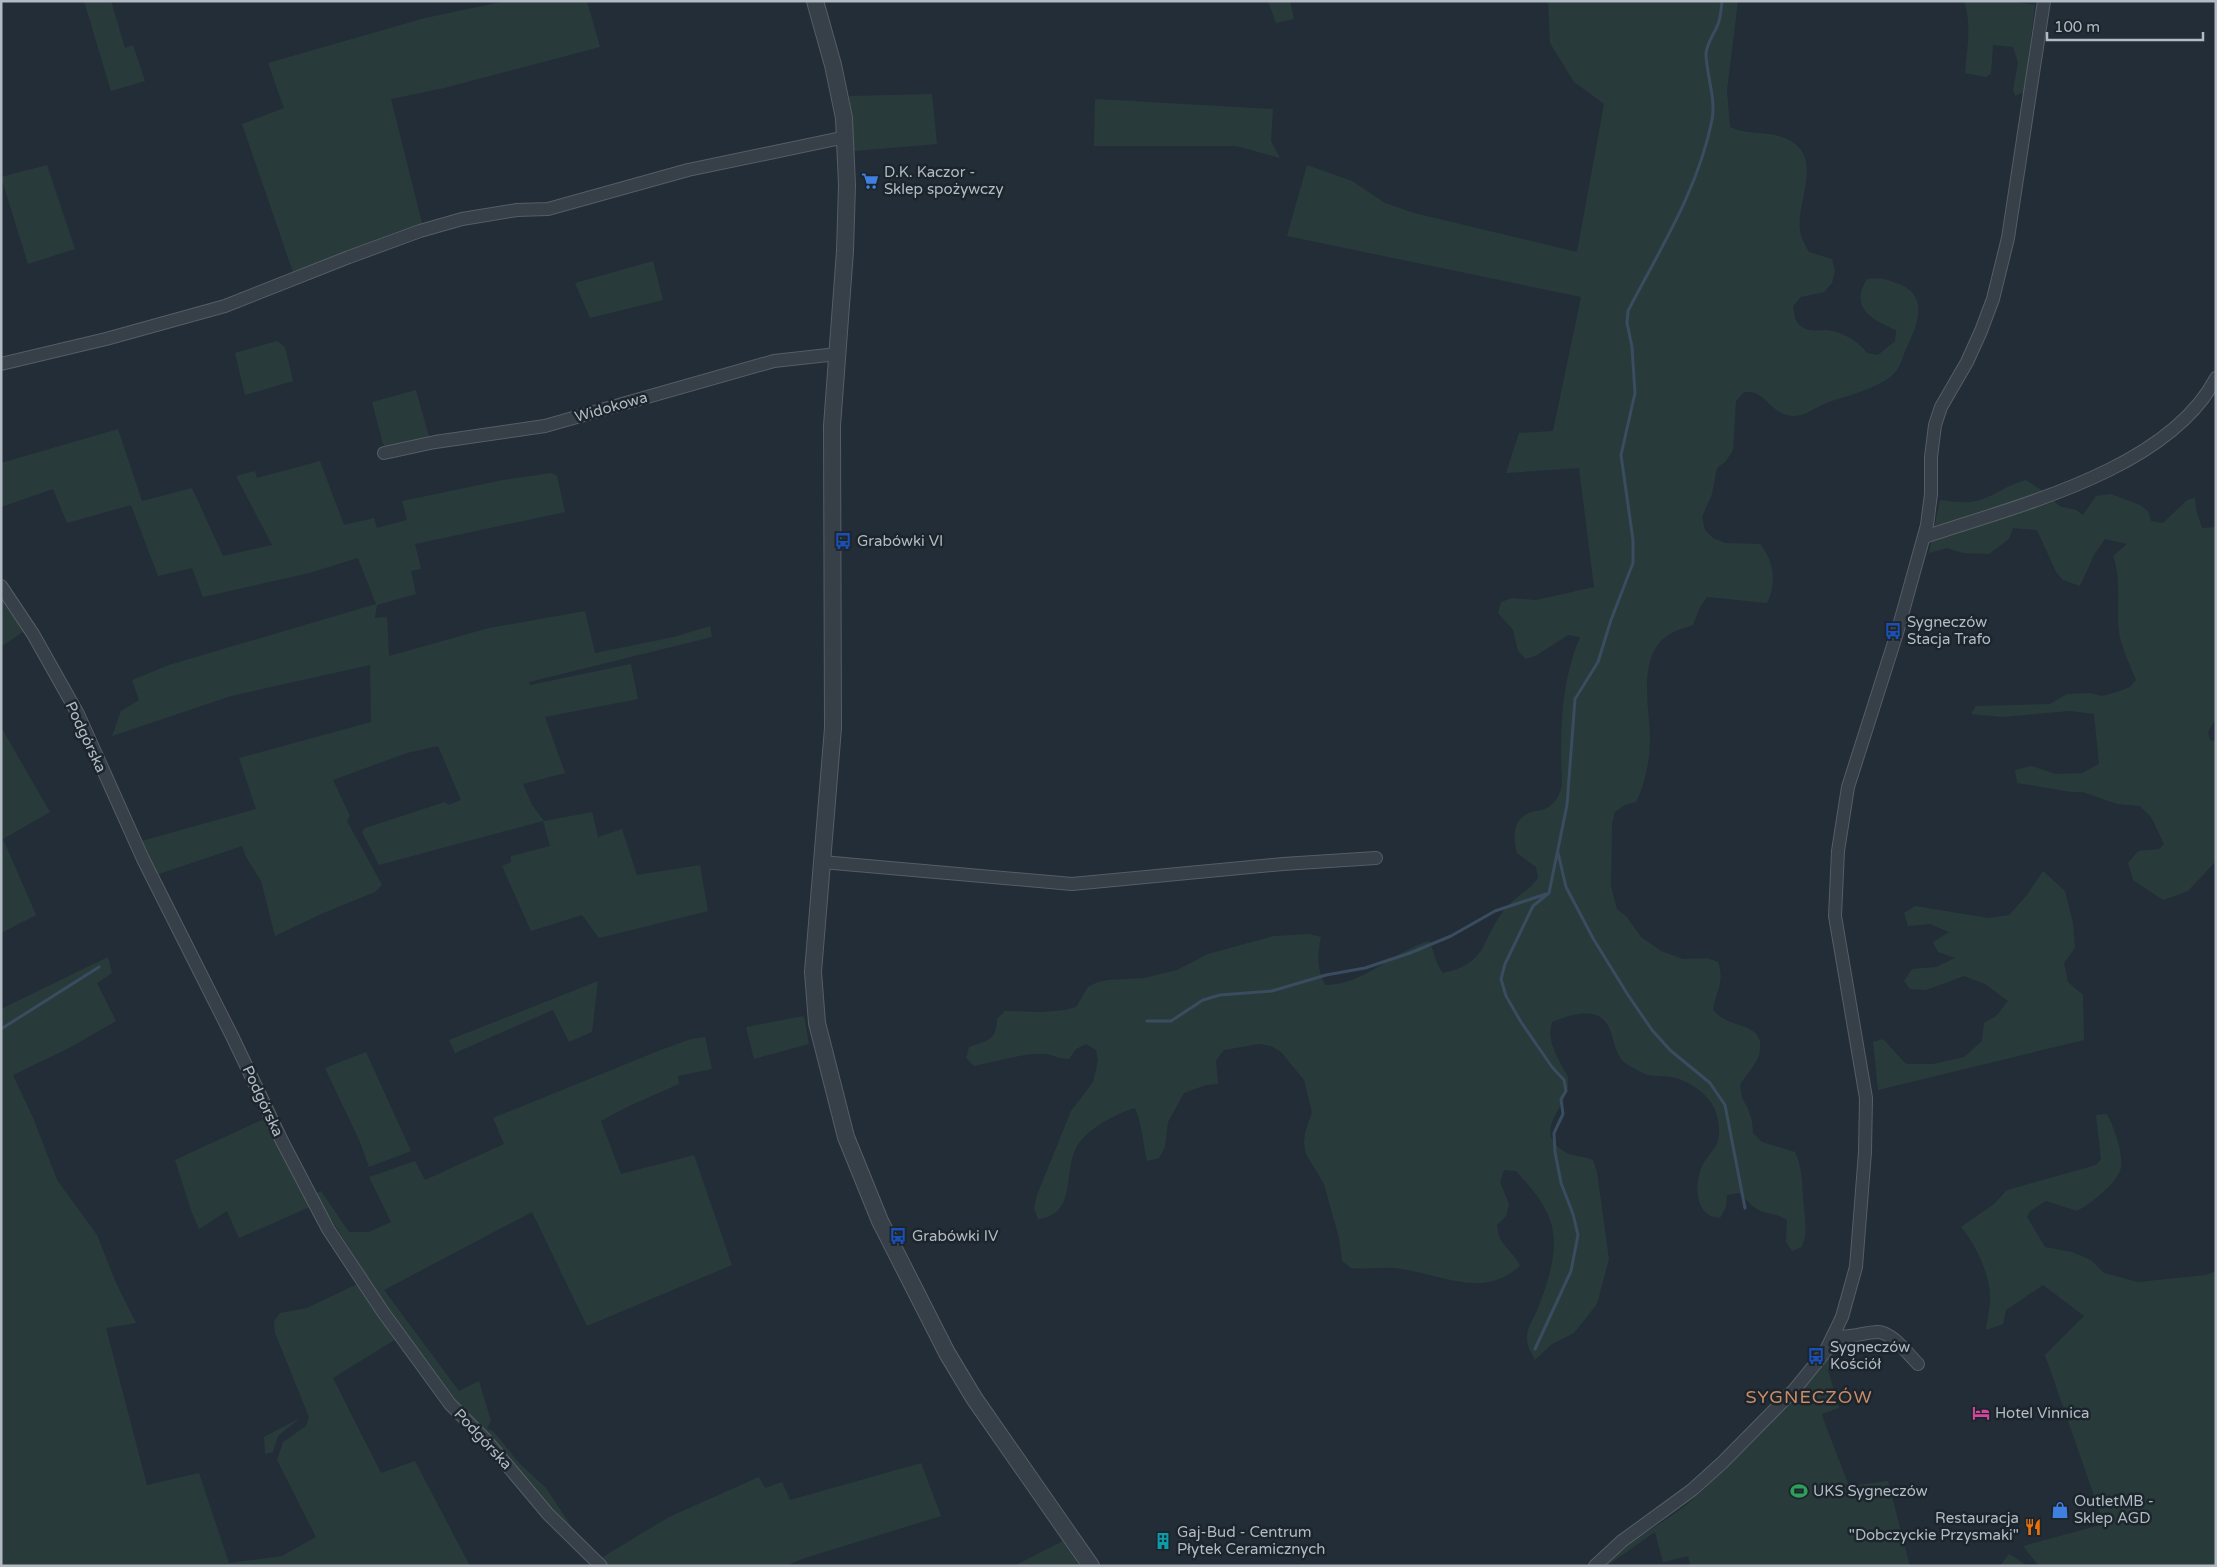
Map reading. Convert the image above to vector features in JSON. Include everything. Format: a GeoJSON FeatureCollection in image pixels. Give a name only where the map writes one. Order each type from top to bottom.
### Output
{"type":"FeatureCollection","features":[{"type":"Feature","properties":{"kind":"street"},"geometry":{"type":"LineString","coordinates":[[815,1],[839,89],[846,137],[847,185],[845,251],[832,443],[833,728],[813,972],[817,1023],[841,1121],[855,1163],[880,1221],[947,1352],[974,1398],[1091,1566]]}},
{"type":"Feature","properties":{"kind":"street"},"geometry":{"type":"LineString","coordinates":[[1595,1566],[1622,1541],[1692,1490],[1723,1462],[1795,1389],[1825,1352],[1842,1317],[1856,1267],[1865,1152],[1866,1098],[1835,916],[1838,851],[1848,787],[1897,633],[1924,537],[1931,494],[1930,458],[1935,425],[1940,408],[1967,362],[1981,331],[1993,299],[2008,238],[2044,1]]}},
{"type":"Feature","properties":{"kind":"street"},"geometry":{"type":"LineString","coordinates":[[1,364],[106,339],[225,306],[420,231],[462,219],[517,210],[548,209],[688,170],[846,137]]}},
{"type":"Feature","properties":{"kind":"street","name":"Widokowa"},"geometry":{"type":"LineString","coordinates":[[384,453],[435,442],[545,426],[774,361],[837,354]]}},
{"type":"Feature","properties":{"kind":"street"},"geometry":{"type":"LineString","coordinates":[[1924,537],[2080,484],[2110,470],[2158,440],[2190,414],[2208,392],[2216,378]]}},
{"type":"Feature","properties":{"kind":"street","name":"Podgórska"},"geometry":{"type":"LineString","coordinates":[[1,586],[33,634],[78,714],[150,875],[233,1038],[282,1141],[328,1229],[383,1312],[450,1404],[486,1440],[548,1514],[601,1566]]}},
{"type":"Feature","properties":{"kind":"street"},"geometry":{"type":"LineString","coordinates":[[822,862],[1072,884],[1283,864],[1376,858]]}},
{"type":"Feature","properties":{"kind":"street"},"geometry":{"type":"LineString","coordinates":[[1834,1336],[1845,1338],[1880,1332],[1891,1338],[1918,1364]]}},
{"type":"Feature","properties":{"kind":"green space"},"geometry":{"type":"Polygon","coordinates":[[[84,1],[111,1],[125,48],[133,45],[145,81],[111,91],[84,1]]]}},
{"type":"Feature","properties":{"kind":"green space"},"geometry":{"type":"Polygon","coordinates":[[[506,1],[587,1],[600,47],[444,88],[391,99],[423,227],[294,275],[242,124],[284,108],[268,63],[425,18],[506,1]]]}},
{"type":"Feature","properties":{"kind":"green space"},"geometry":{"type":"Polygon","coordinates":[[[1268,1],[1290,1],[1294,19],[1276,23],[1268,1]]]}},
{"type":"Feature","properties":{"kind":"green space"},"geometry":{"type":"Polygon","coordinates":[[[1548,1],[1738,1],[1727,90],[1730,127],[1737,130],[1780,136],[1798,147],[1804,157],[1807,168],[1800,219],[1801,236],[1809,252],[1832,259],[1835,271],[1832,283],[1824,292],[1801,297],[1793,306],[1796,321],[1808,330],[1826,330],[1844,335],[1859,344],[1867,353],[1878,355],[1895,341],[1896,330],[1872,317],[1862,305],[1862,289],[1867,279],[1885,279],[1907,288],[1914,295],[1918,312],[1914,331],[1897,370],[1892,376],[1875,386],[1824,404],[1799,416],[1782,413],[1754,393],[1744,392],[1736,401],[1733,450],[1726,461],[1717,468],[1712,494],[1702,517],[1705,530],[1713,538],[1725,543],[1760,544],[1771,565],[1773,580],[1770,595],[1767,603],[1707,597],[1700,607],[1693,625],[1674,632],[1660,642],[1653,653],[1647,681],[1650,747],[1644,780],[1636,802],[1625,805],[1615,812],[1612,823],[1611,886],[1617,909],[1627,917],[1641,937],[1661,951],[1683,959],[1707,958],[1718,962],[1721,976],[1713,1010],[1722,1018],[1750,1029],[1759,1038],[1758,1059],[1740,1085],[1742,1098],[1752,1121],[1753,1133],[1762,1142],[1795,1152],[1801,1174],[1806,1222],[1802,1247],[1792,1251],[1786,1242],[1787,1220],[1757,1209],[1739,1193],[1727,1195],[1726,1207],[1720,1218],[1710,1216],[1700,1204],[1698,1198],[1699,1175],[1704,1162],[1717,1144],[1719,1131],[1715,1110],[1703,1093],[1684,1081],[1648,1075],[1628,1065],[1618,1054],[1612,1034],[1600,1017],[1582,1014],[1552,1022],[1551,1040],[1568,1079],[1564,1099],[1551,1127],[1551,1136],[1556,1145],[1567,1153],[1593,1160],[1597,1172],[1609,1259],[1597,1304],[1574,1333],[1552,1344],[1535,1360],[1528,1347],[1527,1335],[1549,1276],[1554,1240],[1549,1217],[1543,1204],[1516,1171],[1504,1170],[1500,1182],[1509,1204],[1506,1216],[1497,1225],[1498,1233],[1520,1266],[1506,1276],[1492,1281],[1477,1283],[1462,1282],[1395,1268],[1351,1268],[1342,1261],[1339,1238],[1324,1184],[1306,1154],[1305,1133],[1312,1112],[1304,1080],[1281,1052],[1271,1046],[1259,1044],[1224,1050],[1216,1060],[1218,1084],[1206,1085],[1184,1093],[1168,1122],[1165,1147],[1159,1158],[1147,1161],[1141,1127],[1135,1108],[1110,1118],[1092,1130],[1075,1150],[1064,1202],[1050,1216],[1038,1219],[1034,1208],[1037,1195],[1071,1111],[1093,1082],[1098,1061],[1096,1050],[1086,1044],[1076,1049],[1069,1059],[1038,1054],[974,1066],[966,1058],[969,1047],[993,1036],[997,1019],[1005,1011],[1042,1012],[1076,1007],[1088,987],[1098,982],[1144,978],[1177,970],[1208,954],[1274,936],[1310,934],[1321,937],[1318,962],[1325,985],[1339,984],[1352,980],[1429,941],[1443,973],[1458,969],[1476,957],[1504,910],[1538,878],[1536,867],[1517,853],[1515,830],[1523,816],[1549,807],[1558,796],[1562,785],[1561,747],[1565,691],[1573,655],[1580,637],[1568,635],[1537,655],[1526,659],[1518,651],[1513,630],[1498,613],[1501,602],[1512,598],[1536,600],[1594,587],[1579,468],[1506,473],[1519,433],[1553,431],[1581,297],[1287,236],[1307,165],[1352,181],[1385,203],[1414,213],[1577,252],[1604,104],[1574,82],[1550,43],[1548,1]]]}},
{"type":"Feature","properties":{"kind":"green space"},"geometry":{"type":"Polygon","coordinates":[[[1964,1],[2009,1],[2035,5],[2024,92],[2015,96],[2013,90],[2018,63],[2013,47],[1993,45],[1991,74],[1986,77],[1965,73],[1968,19],[1964,1]]]}},
{"type":"Feature","properties":{"kind":"green space"},"geometry":{"type":"Polygon","coordinates":[[[932,94],[937,144],[854,151],[849,96],[932,94]]]}},
{"type":"Feature","properties":{"kind":"green space"},"geometry":{"type":"Polygon","coordinates":[[[1095,99],[1273,109],[1271,141],[1280,158],[1236,146],[1094,146],[1095,99]]]}},
{"type":"Feature","properties":{"kind":"green space"},"geometry":{"type":"Polygon","coordinates":[[[47,165],[75,249],[28,264],[1,177],[47,165]]]}},
{"type":"Feature","properties":{"kind":"green space"},"geometry":{"type":"Polygon","coordinates":[[[653,261],[663,300],[590,318],[575,283],[653,261]]]}},
{"type":"Feature","properties":{"kind":"green space"},"geometry":{"type":"Polygon","coordinates":[[[277,341],[285,347],[293,381],[245,395],[235,353],[277,341]]]}},
{"type":"Feature","properties":{"kind":"green space"},"geometry":{"type":"Polygon","coordinates":[[[416,390],[430,440],[388,448],[383,444],[372,402],[416,390]]]}},
{"type":"Feature","properties":{"kind":"green space"},"geometry":{"type":"Polygon","coordinates":[[[118,429],[142,501],[192,488],[223,556],[272,545],[236,476],[255,471],[257,478],[320,461],[344,525],[374,518],[377,528],[407,520],[402,501],[503,480],[551,473],[557,476],[565,512],[415,544],[421,569],[411,571],[416,594],[377,605],[375,618],[387,617],[389,656],[489,628],[585,611],[595,653],[674,637],[710,626],[712,637],[529,682],[530,685],[631,664],[638,699],[545,717],[565,773],[523,784],[532,805],[544,821],[592,812],[598,837],[622,829],[637,875],[700,865],[708,911],[599,938],[582,915],[531,931],[502,866],[511,862],[511,856],[550,846],[543,821],[379,865],[362,832],[365,828],[445,802],[448,805],[461,800],[438,746],[407,753],[333,780],[350,816],[347,821],[382,885],[375,892],[321,914],[275,936],[261,881],[246,857],[242,846],[156,875],[138,842],[256,809],[239,758],[371,722],[370,665],[231,696],[112,736],[121,711],[139,700],[132,680],[169,665],[376,604],[358,558],[309,573],[203,597],[192,568],[158,576],[131,505],[67,523],[53,489],[1,507],[1,463],[118,429]]]}},
{"type":"Feature","properties":{"kind":"green space"},"geometry":{"type":"Polygon","coordinates":[[[2026,480],[2049,495],[2059,506],[2076,510],[2083,515],[2096,496],[2111,494],[2140,505],[2148,511],[2151,521],[2163,523],[2187,500],[2195,498],[2196,509],[2202,528],[2216,527],[2216,718],[2208,732],[2210,740],[2216,741],[2216,861],[2188,891],[2163,900],[2133,880],[2128,863],[2138,851],[2159,849],[2164,844],[2151,817],[2140,806],[2117,804],[2083,792],[2017,783],[2015,770],[2031,766],[2056,774],[2082,773],[2099,764],[2094,714],[2070,711],[2002,717],[1971,714],[1976,706],[2050,704],[2067,694],[2090,693],[2102,696],[2130,687],[2136,680],[2119,633],[2118,584],[2113,556],[2127,544],[2105,539],[2094,555],[2080,586],[2063,580],[2056,572],[2037,530],[2013,528],[2009,539],[1989,554],[1963,553],[1947,548],[1929,553],[1940,500],[1972,502],[1989,497],[2013,484],[2026,480]]]}},
{"type":"Feature","properties":{"kind":"green space"},"geometry":{"type":"Polygon","coordinates":[[[1,597],[24,631],[1,647],[1,597]]]}},
{"type":"Feature","properties":{"kind":"green space"},"geometry":{"type":"Polygon","coordinates":[[[1,727],[50,812],[3,839],[36,915],[1,933],[1,727]]]}},
{"type":"Feature","properties":{"kind":"green space"},"geometry":{"type":"Polygon","coordinates":[[[2043,871],[2065,891],[2073,923],[2075,948],[2064,963],[2068,982],[2083,995],[2084,1040],[1878,1090],[1873,1042],[1883,1039],[1906,1064],[1933,1064],[1964,1057],[1982,1041],[1984,1023],[1996,1016],[2008,1001],[1985,984],[1964,976],[1926,990],[1910,989],[1904,981],[1912,969],[1936,967],[1955,958],[1938,952],[1933,942],[1949,932],[1930,924],[1908,926],[1904,913],[1915,906],[1988,918],[2009,915],[2027,895],[2043,871]]]}},
{"type":"Feature","properties":{"kind":"green space"},"geometry":{"type":"Polygon","coordinates":[[[108,957],[112,973],[97,983],[116,1021],[69,1048],[13,1075],[34,1120],[57,1180],[97,1235],[116,1283],[136,1323],[106,1328],[147,1485],[199,1473],[229,1563],[282,1556],[316,1537],[277,1460],[283,1442],[306,1426],[309,1417],[275,1333],[274,1321],[280,1313],[307,1308],[357,1284],[396,1339],[333,1378],[381,1473],[415,1461],[470,1566],[1,1566],[1,1009],[108,957]]]}},
{"type":"Feature","properties":{"kind":"green space"},"geometry":{"type":"Polygon","coordinates":[[[598,981],[592,1032],[569,1042],[553,1010],[455,1053],[449,1040],[598,981]]]}},
{"type":"Feature","properties":{"kind":"green space"},"geometry":{"type":"Polygon","coordinates":[[[804,1016],[809,1044],[754,1059],[746,1027],[804,1016]]]}},
{"type":"Feature","properties":{"kind":"green space"},"geometry":{"type":"Polygon","coordinates":[[[705,1037],[712,1069],[678,1076],[679,1084],[629,1106],[601,1121],[621,1174],[694,1155],[732,1265],[587,1326],[532,1212],[384,1290],[459,1391],[479,1381],[491,1421],[487,1428],[494,1432],[519,1463],[546,1488],[581,1541],[455,1403],[378,1293],[315,1194],[321,1191],[349,1232],[369,1232],[391,1222],[369,1177],[415,1161],[425,1180],[504,1144],[493,1118],[658,1051],[691,1039],[705,1037]]]}},
{"type":"Feature","properties":{"kind":"green space"},"geometry":{"type":"Polygon","coordinates":[[[366,1052],[411,1151],[369,1167],[360,1142],[325,1068],[366,1052]]]}},
{"type":"Feature","properties":{"kind":"green space"},"geometry":{"type":"Polygon","coordinates":[[[2107,1114],[2121,1154],[2119,1173],[2110,1186],[2077,1211],[2046,1201],[2030,1211],[2027,1217],[2045,1247],[2072,1252],[2091,1260],[2104,1273],[2138,1282],[2206,1275],[2216,1271],[2216,1566],[2039,1566],[2023,1546],[2104,1524],[2045,1355],[2084,1316],[2043,1285],[2006,1310],[2003,1324],[1986,1330],[1990,1303],[1988,1280],[1977,1251],[1961,1227],[1994,1204],[2007,1190],[2096,1165],[2101,1159],[2096,1115],[2107,1114]]]}},
{"type":"Feature","properties":{"kind":"green space"},"geometry":{"type":"Polygon","coordinates":[[[266,1118],[312,1206],[239,1238],[227,1211],[199,1229],[175,1160],[266,1118]]]}},
{"type":"Feature","properties":{"kind":"green space","name":"UKS Sygneczów"},"geometry":{"type":"Polygon","coordinates":[[[1838,1345],[1828,1370],[1839,1408],[1822,1414],[1824,1421],[1849,1486],[1888,1481],[1910,1566],[1690,1566],[1688,1556],[1663,1562],[1655,1532],[1608,1565],[1608,1562],[1630,1543],[1678,1511],[1718,1476],[1805,1384],[1838,1345]]]}},
{"type":"Feature","properties":{"kind":"green space"},"geometry":{"type":"Polygon","coordinates":[[[300,1418],[278,1436],[273,1452],[265,1454],[264,1437],[300,1418]]]}},
{"type":"Feature","properties":{"kind":"green space"},"geometry":{"type":"Polygon","coordinates":[[[921,1463],[941,1516],[802,1559],[786,1566],[609,1566],[601,1558],[669,1517],[759,1477],[765,1488],[782,1482],[790,1500],[921,1463]]]}},
{"type":"Feature","properties":{"kind":"green space"},"geometry":{"type":"Polygon","coordinates":[[[1063,1541],[1079,1566],[1014,1566],[1063,1541]]]}},
{"type":"Feature","properties":{"kind":"green space"},"geometry":{"type":"Polygon","coordinates":[[[2009,1554],[2028,1566],[2000,1566],[2009,1554]]]}},
{"type":"Feature","properties":{"kind":"waterway"},"geometry":{"type":"LineString","coordinates":[[1535,1349],[1571,1271],[1578,1235],[1573,1214],[1561,1183],[1555,1152],[1554,1133],[1563,1114],[1561,1099],[1566,1091],[1564,1080],[1552,1067],[1521,1022],[1506,996],[1501,979],[1505,964],[1533,906],[1549,893],[1567,805],[1575,699],[1598,662],[1611,620],[1633,563],[1633,540],[1621,455],[1635,393],[1632,347],[1627,323],[1628,311],[1688,195],[1706,146],[1713,112],[1706,51],[1719,21],[1722,1]]}},
{"type":"Feature","properties":{"kind":"waterway"},"geometry":{"type":"LineString","coordinates":[[1558,853],[1566,887],[1594,940],[1628,995],[1652,1030],[1670,1050],[1710,1083],[1725,1105],[1745,1208]]}},
{"type":"Feature","properties":{"kind":"waterway"},"geometry":{"type":"LineString","coordinates":[[1147,1021],[1171,1021],[1203,1000],[1220,995],[1272,991],[1326,975],[1365,968],[1410,953],[1451,936],[1495,911],[1546,894]]}},
{"type":"Feature","properties":{"kind":"waterway"},"geometry":{"type":"LineString","coordinates":[[1,1029],[99,967]]}},
{"type":"Feature","properties":{"kind":"place","name":"D.K. Kaczor - Sklep spożywczy"},"geometry":{"type":"Point","coordinates":[870,181]}},
{"type":"Feature","properties":{"kind":"place","name":"Grabówki VI"},"geometry":{"type":"Point","coordinates":[843,541]}},
{"type":"Feature","properties":{"kind":"place","name":"Sygneczów Stacja Trafo"},"geometry":{"type":"Point","coordinates":[1893,631]}},
{"type":"Feature","properties":{"kind":"place","name":"Grabówki IV"},"geometry":{"type":"Point","coordinates":[898,1236]}},
{"type":"Feature","properties":{"kind":"place","name":"Sygneczów Kościół"},"geometry":{"type":"Point","coordinates":[1816,1356]}},
{"type":"Feature","properties":{"kind":"place","name":"Hotel Vinnica"},"geometry":{"type":"Point","coordinates":[1981,1413]}},
{"type":"Feature","properties":{"kind":"place","name":"UKS Sygneczów"},"geometry":{"type":"Point","coordinates":[1799,1491]}},
{"type":"Feature","properties":{"kind":"place","name":"OutletMB - Sklep AGD"},"geometry":{"type":"Point","coordinates":[2060,1510]}},
{"type":"Feature","properties":{"kind":"place","name":"Restauracja \"Dobczyckie Przysmaki\""},"geometry":{"type":"Point","coordinates":[2033,1527]}},
{"type":"Feature","properties":{"kind":"place","name":"Gaj-Bud - Centrum Płytek Ceramicznych"},"geometry":{"type":"Point","coordinates":[1163,1541]}},
{"type":"Feature","properties":{"kind":"district","name":"SYGNECZÓW"},"geometry":{"type":"Point","coordinates":[1809,1397]}}]}
